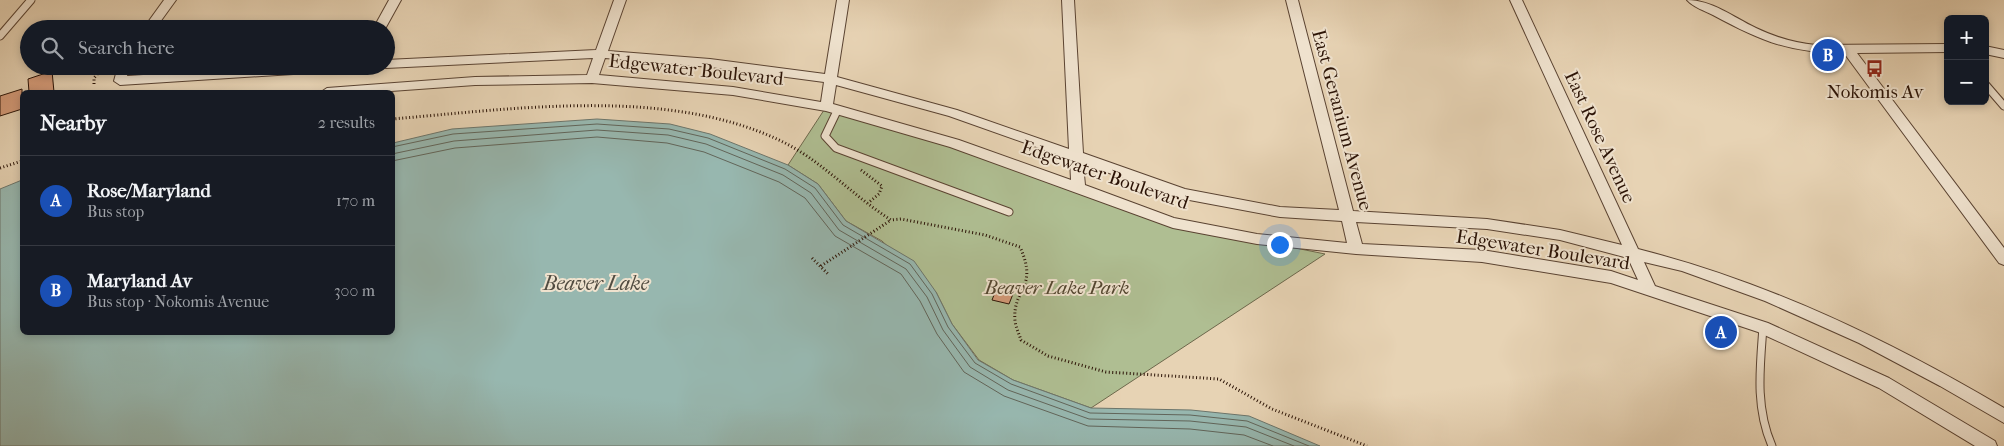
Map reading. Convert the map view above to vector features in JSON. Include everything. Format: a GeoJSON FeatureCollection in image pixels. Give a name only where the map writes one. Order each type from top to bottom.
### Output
{"type":"FeatureCollection","features":[{"type":"Feature","properties":{"kind":"street"},"geometry":{"type":"LineString","coordinates":[[156,20],[170,0]]}},
{"type":"Feature","properties":{"kind":"street"},"geometry":{"type":"LineString","coordinates":[[384,20],[395,0]]}},
{"type":"Feature","properties":{"kind":"street"},"geometry":{"type":"LineString","coordinates":[[592,79],[620,0]]}},
{"type":"Feature","properties":{"kind":"street"},"geometry":{"type":"LineString","coordinates":[[832,109],[830,80],[843,0]]}},
{"type":"Feature","properties":{"kind":"street"},"geometry":{"type":"LineString","coordinates":[[1068,0],[1078,188]]}},
{"type":"Feature","properties":{"kind":"street","name":"East Geranium Avenue"},"geometry":{"type":"LineString","coordinates":[[1292,0],[1356,249]]}},
{"type":"Feature","properties":{"kind":"street","name":"East Rose Avenue"},"geometry":{"type":"LineString","coordinates":[[1516,0],[1650,290]]}},
{"type":"Feature","properties":{"kind":"street"},"geometry":{"type":"LineString","coordinates":[[1693,0],[1779,43],[1807,49],[1944,48]]}},
{"type":"Feature","properties":{"kind":"street"},"geometry":{"type":"LineString","coordinates":[[1848,49],[2004,259]]}},
{"type":"Feature","properties":{"kind":"street"},"geometry":{"type":"LineString","coordinates":[[1989,51],[2004,54]]}},
{"type":"Feature","properties":{"kind":"street","name":"Edgewater Boulevard"},"geometry":{"type":"LineString","coordinates":[[395,64],[601,54],[710,63],[830,80],[953,113],[1184,194],[1280,212],[1487,224],[1560,235],[1683,266],[1770,297],[1864,339],[1945,381],[2004,416]]}},
{"type":"Feature","properties":{"kind":"street"},"geometry":{"type":"LineString","coordinates":[[122,87],[256,75]]}},
{"type":"Feature","properties":{"kind":"street"},"geometry":{"type":"LineString","coordinates":[[345,90],[352,75]]}},
{"type":"Feature","properties":{"kind":"street","name":"Edgewater Boulevard"},"geometry":{"type":"LineString","coordinates":[[357,90],[475,81],[592,79],[732,91],[832,109],[954,144],[1173,223],[1257,239],[1356,249],[1482,256],[1611,277],[1763,327],[1884,383],[1989,446]]}},
{"type":"Feature","properties":{"kind":"lane"},"geometry":{"type":"LineString","coordinates":[[0,36],[31,0]]}},
{"type":"Feature","properties":{"kind":"lane"},"geometry":{"type":"LineString","coordinates":[[1989,89],[2004,106]]}},
{"type":"Feature","properties":{"kind":"lane"},"geometry":{"type":"LineString","coordinates":[[832,109],[824,136],[836,148],[1008,212]]}},
{"type":"Feature","properties":{"kind":"lane"},"geometry":{"type":"LineString","coordinates":[[1763,327],[1760,406],[1764,430],[1772,446]]}},
{"type":"Feature","properties":{"kind":"path"},"geometry":{"type":"LineString","coordinates":[[94,84],[94,78],[96,75]]}},
{"type":"Feature","properties":{"kind":"path"},"geometry":{"type":"LineString","coordinates":[[395,119],[565,105],[611,106],[682,112],[765,134],[794,148],[891,220]]}},
{"type":"Feature","properties":{"kind":"path"},"geometry":{"type":"LineString","coordinates":[[865,158],[861,169],[882,186],[879,194],[868,204]]}},
{"type":"Feature","properties":{"kind":"path"},"geometry":{"type":"LineString","coordinates":[[0,168],[20,163]]}},
{"type":"Feature","properties":{"kind":"path"},"geometry":{"type":"LineString","coordinates":[[821,266],[891,220],[901,219],[985,235],[1020,248],[1029,268],[1026,283],[1017,306],[1015,322],[1021,340],[1048,356],[1106,372],[1219,379],[1234,390],[1277,410],[1367,446]]}},
{"type":"Feature","properties":{"kind":"path"},"geometry":{"type":"LineString","coordinates":[[812,258],[828,274]]}},
{"type":"Feature","properties":{"kind":"green space","name":"Beaver Lake Park"},"geometry":{"type":"Polygon","coordinates":[[[826,107],[954,143],[1173,223],[1325,254],[1091,408],[1013,380],[979,360],[952,324],[936,292],[882,241],[846,221],[818,184],[788,165],[826,107]]]}},
{"type":"Feature","properties":{"kind":"water","name":"Beaver Lake"},"geometry":{"type":"Polygon","coordinates":[[[597,119],[670,124],[710,134],[788,165],[818,184],[846,221],[914,261],[936,292],[952,324],[978,360],[1013,380],[1091,408],[1191,410],[1249,416],[1320,446],[0,446],[0,189],[20,181],[20,335],[395,335],[395,143],[452,129],[597,119]]]}},
{"type":"Feature","properties":{"kind":"building"},"geometry":{"type":"Polygon","coordinates":[[[40,75],[52,75],[54,90],[29,90],[28,79],[40,75]]]}},
{"type":"Feature","properties":{"kind":"building"},"geometry":{"type":"Polygon","coordinates":[[[22,89],[20,90],[20,110],[0,116],[0,96],[22,89]]]}},
{"type":"Feature","properties":{"kind":"building"},"geometry":{"type":"Polygon","coordinates":[[[998,285],[1015,289],[1009,304],[992,300],[998,285]]]}},
{"type":"Feature","properties":{"kind":"place","name":"Maryland Av"},"geometry":{"type":"Point","coordinates":[1828,55]}},
{"type":"Feature","properties":{"kind":"place","name":"Nokomis Av"},"geometry":{"type":"Point","coordinates":[1875,69]}},
{"type":"Feature","properties":{"kind":"place","name":"Rose/Maryland"},"geometry":{"type":"Point","coordinates":[1721,332]}}]}
